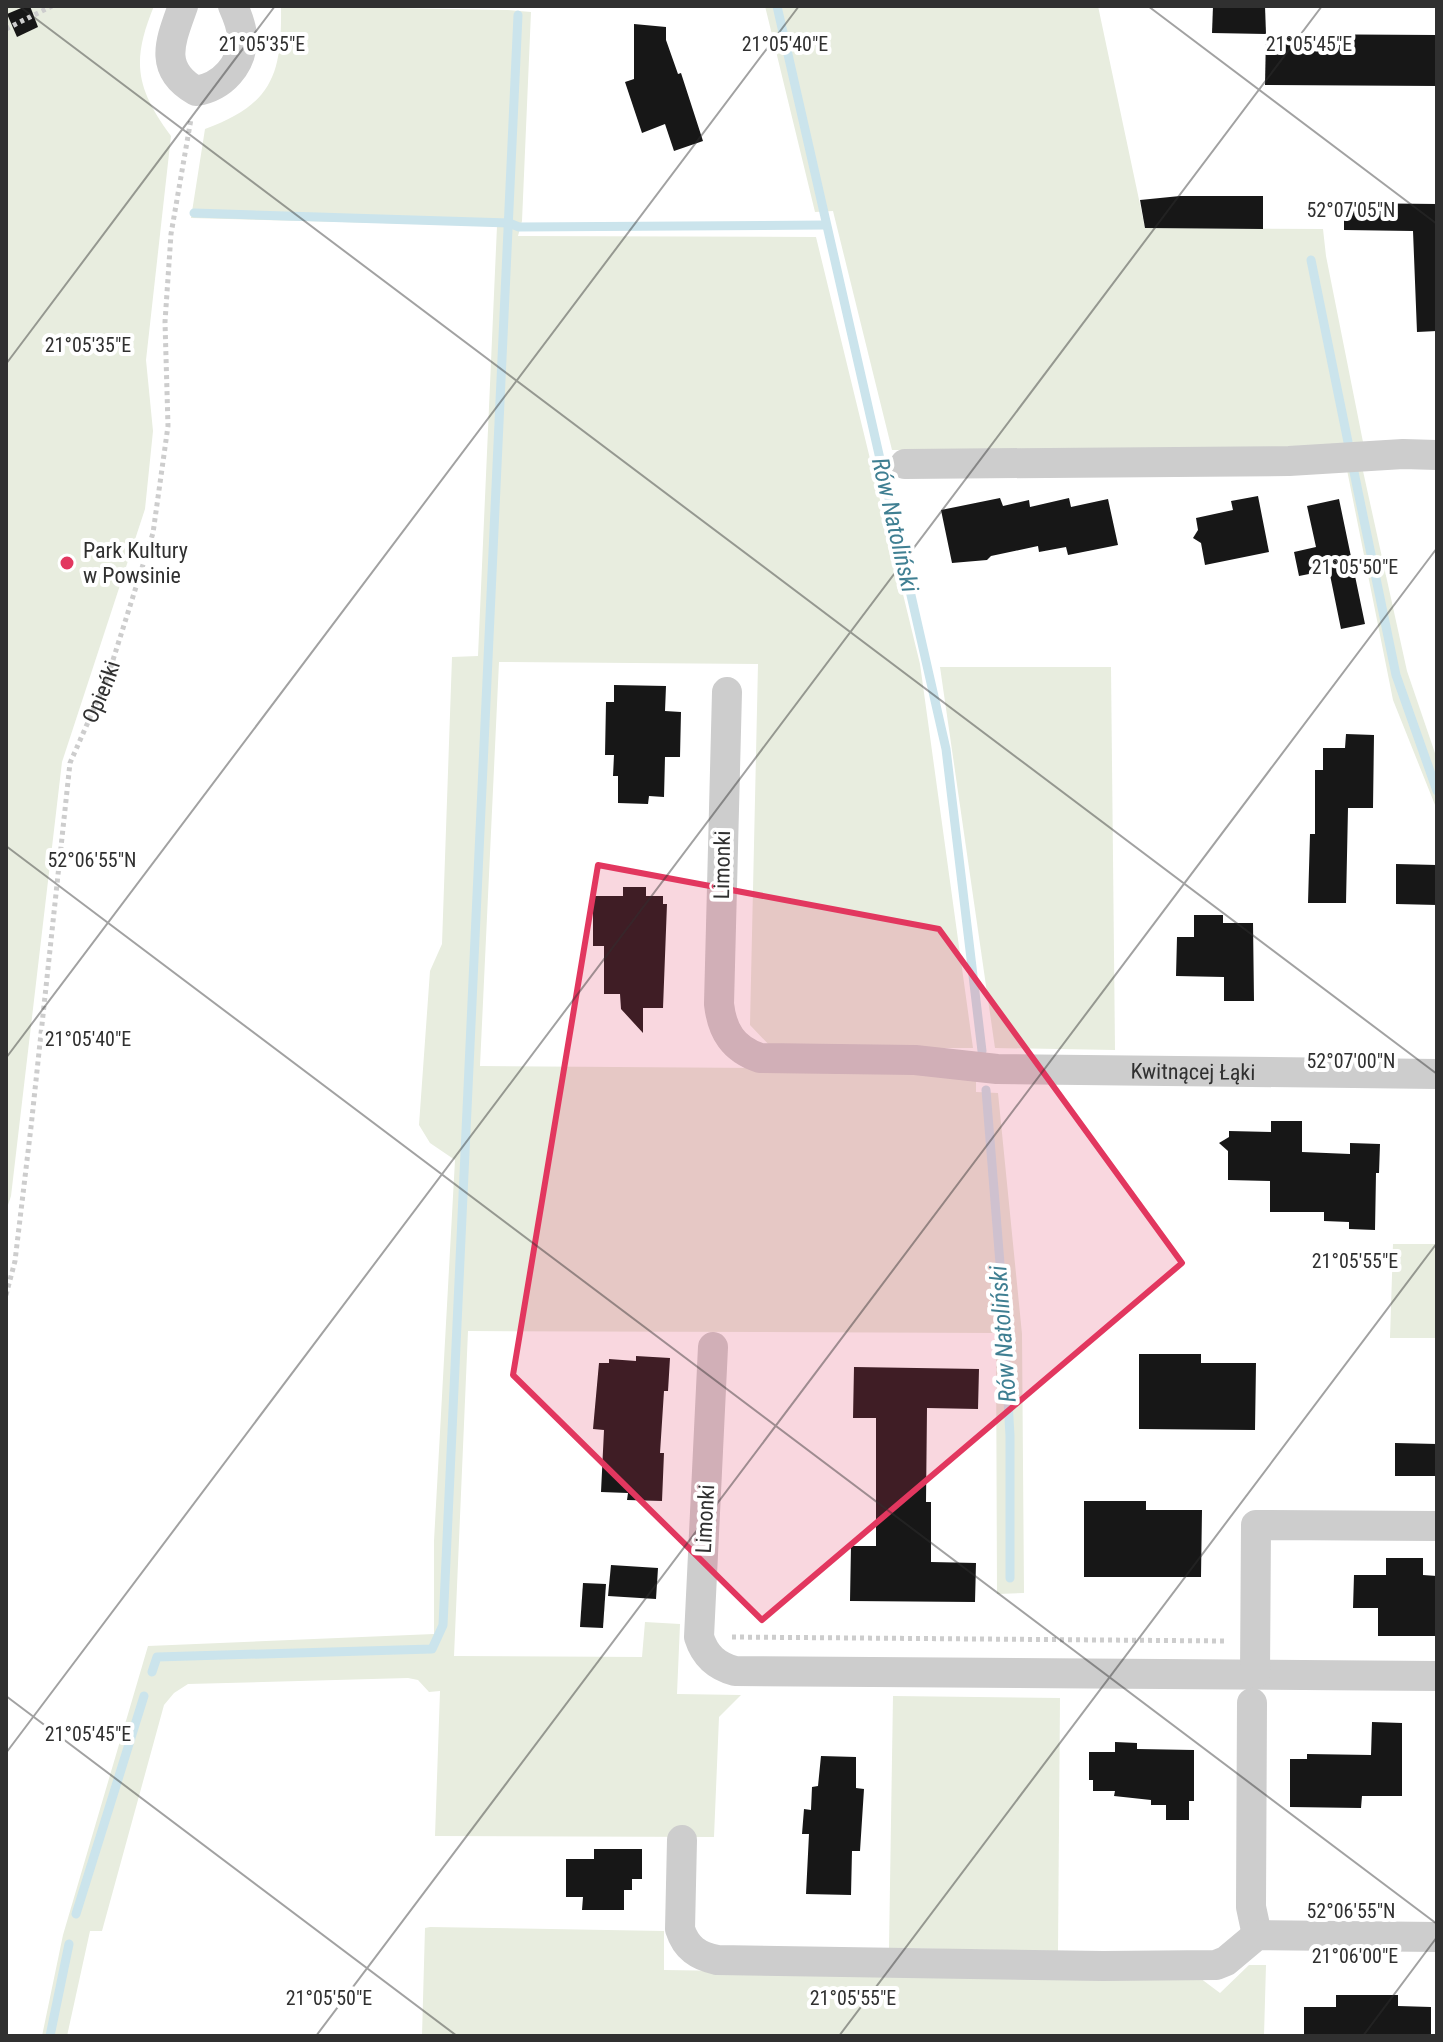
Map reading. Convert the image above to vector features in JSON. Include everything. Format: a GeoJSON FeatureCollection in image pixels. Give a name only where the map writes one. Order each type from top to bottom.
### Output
{"type":"FeatureCollection","features":[{"type":"Feature","properties":{"kind":"street"},"geometry":{"type":"LineString","coordinates":[[183,6],[170,42],[170,59],[175,75],[196,91],[208,89],[222,81],[235,67],[242,36],[233,6]]}},
{"type":"Feature","properties":{"kind":"street"},"geometry":{"type":"LineString","coordinates":[[905,464],[1289,461],[1437,455]]}},
{"type":"Feature","properties":{"kind":"street","name":"Limonki"},"geometry":{"type":"LineString","coordinates":[[727,692],[719,1004],[727,1036],[748,1054],[760,1058]]}},
{"type":"Feature","properties":{"kind":"street","name":"Kwitnącej Łąki"},"geometry":{"type":"LineString","coordinates":[[760,1058],[915,1060],[997,1069],[1437,1074]]}},
{"type":"Feature","properties":{"kind":"street","name":"Limonki"},"geometry":{"type":"LineString","coordinates":[[713,1347],[699,1637],[712,1661],[735,1671],[1254,1688]]}},
{"type":"Feature","properties":{"kind":"street"},"geometry":{"type":"LineString","coordinates":[[1257,1935],[1251,1907],[1256,1525],[1437,1526]]}},
{"type":"Feature","properties":{"kind":"street"},"geometry":{"type":"LineString","coordinates":[[1254,1688],[1437,1676]]}},
{"type":"Feature","properties":{"kind":"street"},"geometry":{"type":"LineString","coordinates":[[682,1840],[680,1929],[683,1940],[692,1950],[717,1960],[1216,1965],[1226,1961],[1257,1935],[1437,1937]]}},
{"type":"Feature","properties":{"kind":"path"},"geometry":{"type":"LineString","coordinates":[[7,26],[52,6]]}},
{"type":"Feature","properties":{"kind":"path","name":"Opieńki"},"geometry":{"type":"LineString","coordinates":[[6,1295],[15,1261],[70,763],[107,679],[153,533],[168,426],[165,322],[171,234],[196,91]]}},
{"type":"Feature","properties":{"kind":"path"},"geometry":{"type":"LineString","coordinates":[[735,1637],[1255,1641]]}},
{"type":"Feature","properties":{"kind":"highlighted area"},"geometry":{"type":"Polygon","coordinates":[[[598,865],[939,929],[1182,1263],[762,1620],[513,1375],[598,865]]]}},
{"type":"Feature","properties":{"kind":"shaded area","name":"Park Kultury w Powsinie"},"geometry":{"type":"Polygon","coordinates":[[[6,6],[154,6],[142,43],[141,74],[150,103],[171,136],[146,360],[153,431],[145,509],[62,762],[11,1196],[6,1211],[6,6]]]}},
{"type":"Feature","properties":{"kind":"shaded area"},"geometry":{"type":"Polygon","coordinates":[[[281,6],[531,12],[522,221],[518,236],[816,237],[920,664],[973,1048],[772,1048],[750,1025],[758,664],[499,662],[480,1066],[759,1068],[976,1076],[976,1092],[998,1093],[1022,1334],[1024,1593],[997,1594],[996,1333],[468,1331],[454,1656],[642,1657],[645,1622],[680,1624],[677,1694],[741,1695],[719,1717],[714,1837],[435,1836],[440,1691],[429,1692],[418,1680],[408,1678],[188,1684],[174,1693],[164,1705],[102,1931],[90,1931],[67,2036],[42,2036],[63,1935],[148,1646],[434,1634],[434,1541],[455,1160],[430,1143],[419,1125],[430,971],[442,944],[452,657],[478,656],[497,226],[191,218],[205,129],[246,109],[269,84],[279,50],[281,6]]]}},
{"type":"Feature","properties":{"kind":"shaded area"},"geometry":{"type":"Polygon","coordinates":[[[765,6],[1098,6],[1145,228],[1323,229],[1363,442],[1343,449],[892,450],[833,211],[815,212],[765,6]]]}},
{"type":"Feature","properties":{"kind":"shaded area"},"geometry":{"type":"Polygon","coordinates":[[[1347,470],[1363,471],[1407,671],[1437,759],[1437,810],[1393,700],[1347,470]]]}},
{"type":"Feature","properties":{"kind":"shaded area"},"geometry":{"type":"Polygon","coordinates":[[[940,667],[1111,667],[1115,1050],[995,1048],[940,667]]]}},
{"type":"Feature","properties":{"kind":"shaded area"},"geometry":{"type":"Polygon","coordinates":[[[1393,1244],[1437,1244],[1437,1338],[1390,1338],[1393,1244]]]}},
{"type":"Feature","properties":{"kind":"shaded area"},"geometry":{"type":"Polygon","coordinates":[[[893,1696],[1060,1698],[1058,1951],[889,1948],[893,1696]]]}},
{"type":"Feature","properties":{"kind":"shaded area"},"geometry":{"type":"Polygon","coordinates":[[[425,1928],[664,1931],[664,1970],[1200,1978],[1220,1993],[1249,1965],[1266,1965],[1264,2036],[422,2036],[425,1928]]]}},
{"type":"Feature","properties":{"kind":"building"},"geometry":{"type":"Polygon","coordinates":[[[30,6],[38,27],[17,37],[7,14],[30,6]]]}},
{"type":"Feature","properties":{"kind":"building"},"geometry":{"type":"Polygon","coordinates":[[[1213,6],[1265,6],[1266,34],[1212,33],[1213,6]]]}},
{"type":"Feature","properties":{"kind":"building"},"geometry":{"type":"Polygon","coordinates":[[[634,24],[666,27],[666,40],[678,74],[681,73],[703,141],[674,151],[665,124],[642,133],[625,82],[634,79],[634,24]]]}},
{"type":"Feature","properties":{"kind":"building"},"geometry":{"type":"Polygon","coordinates":[[[1266,34],[1437,35],[1437,86],[1265,85],[1266,34]]]}},
{"type":"Feature","properties":{"kind":"building"},"geometry":{"type":"Polygon","coordinates":[[[1180,196],[1263,196],[1263,229],[1145,228],[1140,200],[1180,196]]]}},
{"type":"Feature","properties":{"kind":"building"},"geometry":{"type":"Polygon","coordinates":[[[1344,203],[1437,204],[1437,331],[1417,332],[1413,231],[1344,230],[1344,203]]]}},
{"type":"Feature","properties":{"kind":"building"},"geometry":{"type":"Polygon","coordinates":[[[1258,496],[1269,552],[1205,565],[1201,543],[1193,538],[1198,530],[1196,518],[1233,510],[1231,501],[1258,496]]]}},
{"type":"Feature","properties":{"kind":"building"},"geometry":{"type":"Polygon","coordinates":[[[1000,498],[1003,506],[1029,500],[1030,507],[1069,498],[1071,507],[1108,499],[1118,545],[1068,555],[1066,547],[1039,552],[1038,546],[991,556],[987,560],[952,563],[941,510],[1000,498]]]}},
{"type":"Feature","properties":{"kind":"building"},"geometry":{"type":"Polygon","coordinates":[[[1339,499],[1365,624],[1341,629],[1329,570],[1299,576],[1294,552],[1316,547],[1307,506],[1339,499]]]}},
{"type":"Feature","properties":{"kind":"building"},"geometry":{"type":"Polygon","coordinates":[[[614,685],[666,686],[665,711],[681,712],[680,757],[665,757],[664,797],[649,796],[648,804],[618,803],[618,776],[613,776],[614,755],[605,755],[606,702],[614,702],[614,685]]]}},
{"type":"Feature","properties":{"kind":"building"},"geometry":{"type":"Polygon","coordinates":[[[1346,734],[1374,735],[1373,808],[1348,808],[1346,903],[1308,903],[1310,834],[1315,834],[1315,770],[1323,770],[1323,748],[1345,748],[1346,734]]]}},
{"type":"Feature","properties":{"kind":"building"},"geometry":{"type":"Polygon","coordinates":[[[1396,864],[1437,865],[1437,905],[1396,904],[1396,864]]]}},
{"type":"Feature","properties":{"kind":"building"},"geometry":{"type":"Polygon","coordinates":[[[623,887],[646,887],[646,896],[663,896],[663,904],[667,904],[663,1008],[643,1008],[643,1033],[621,1009],[620,994],[604,994],[604,946],[593,946],[593,896],[623,896],[623,887]]]}},
{"type":"Feature","properties":{"kind":"building"},"geometry":{"type":"Polygon","coordinates":[[[1194,915],[1223,915],[1223,923],[1253,923],[1254,1001],[1224,1001],[1224,977],[1176,976],[1177,937],[1194,937],[1194,915]]]}},
{"type":"Feature","properties":{"kind":"building"},"geometry":{"type":"Polygon","coordinates":[[[1271,1121],[1302,1121],[1302,1152],[1350,1154],[1350,1143],[1380,1144],[1375,1230],[1349,1229],[1349,1222],[1324,1221],[1324,1212],[1270,1212],[1270,1181],[1228,1180],[1228,1151],[1219,1143],[1229,1137],[1229,1131],[1271,1132],[1271,1121]]]}},
{"type":"Feature","properties":{"kind":"building"},"geometry":{"type":"Polygon","coordinates":[[[1139,1354],[1201,1354],[1201,1363],[1256,1363],[1255,1430],[1139,1429],[1139,1354]]]}},
{"type":"Feature","properties":{"kind":"building"},"geometry":{"type":"Polygon","coordinates":[[[636,1356],[670,1358],[668,1391],[664,1391],[660,1453],[664,1453],[662,1501],[627,1500],[628,1493],[601,1492],[604,1430],[593,1429],[599,1363],[609,1363],[609,1359],[636,1361],[636,1356]]]}},
{"type":"Feature","properties":{"kind":"building"},"geometry":{"type":"Polygon","coordinates":[[[854,1367],[979,1369],[978,1409],[927,1408],[926,1502],[931,1502],[931,1562],[976,1563],[975,1602],[850,1601],[851,1546],[876,1546],[876,1418],[853,1418],[854,1367]]]}},
{"type":"Feature","properties":{"kind":"building"},"geometry":{"type":"Polygon","coordinates":[[[1395,1443],[1437,1444],[1437,1476],[1395,1476],[1395,1443]]]}},
{"type":"Feature","properties":{"kind":"building"},"geometry":{"type":"Polygon","coordinates":[[[1084,1501],[1146,1501],[1146,1510],[1202,1510],[1201,1577],[1084,1577],[1084,1501]]]}},
{"type":"Feature","properties":{"kind":"building"},"geometry":{"type":"Polygon","coordinates":[[[1386,1558],[1423,1558],[1423,1575],[1437,1576],[1437,1636],[1378,1636],[1378,1608],[1353,1608],[1354,1575],[1386,1575],[1386,1558]]]}},
{"type":"Feature","properties":{"kind":"building"},"geometry":{"type":"Polygon","coordinates":[[[611,1565],[658,1568],[656,1599],[608,1596],[611,1565]]]}},
{"type":"Feature","properties":{"kind":"building"},"geometry":{"type":"Polygon","coordinates":[[[583,1583],[606,1584],[603,1628],[580,1627],[583,1583]]]}},
{"type":"Feature","properties":{"kind":"building"},"geometry":{"type":"Polygon","coordinates":[[[1372,1722],[1402,1723],[1402,1796],[1362,1796],[1361,1808],[1290,1807],[1290,1759],[1307,1759],[1307,1754],[1371,1755],[1372,1722]]]}},
{"type":"Feature","properties":{"kind":"building"},"geometry":{"type":"Polygon","coordinates":[[[1115,1742],[1137,1743],[1137,1749],[1194,1750],[1194,1801],[1189,1801],[1189,1820],[1166,1820],[1166,1805],[1151,1805],[1151,1800],[1114,1796],[1115,1791],[1093,1791],[1093,1780],[1089,1780],[1089,1752],[1115,1752],[1115,1742]]]}},
{"type":"Feature","properties":{"kind":"building"},"geometry":{"type":"Polygon","coordinates":[[[821,1756],[856,1757],[856,1788],[864,1789],[860,1851],[852,1851],[851,1895],[806,1894],[809,1834],[802,1834],[804,1809],[811,1810],[812,1787],[818,1786],[821,1756]]]}},
{"type":"Feature","properties":{"kind":"building"},"geometry":{"type":"Polygon","coordinates":[[[594,1849],[642,1849],[642,1879],[632,1879],[632,1890],[624,1890],[624,1910],[582,1910],[583,1897],[566,1897],[566,1859],[594,1859],[594,1849]]]}},
{"type":"Feature","properties":{"kind":"building"},"geometry":{"type":"Polygon","coordinates":[[[1336,1995],[1398,1995],[1398,2006],[1431,2007],[1431,2036],[1304,2036],[1304,2007],[1336,2007],[1336,1995]]]}},
{"type":"Feature","properties":{"kind":"waterway","name":"Rów Natoliński"},"geometry":{"type":"LineString","coordinates":[[777,6],[946,749],[982,1051]]}},
{"type":"Feature","properties":{"kind":"waterway"},"geometry":{"type":"LineString","coordinates":[[152,1672],[157,1657],[432,1649],[443,1625],[518,15]]}},
{"type":"Feature","properties":{"kind":"waterway"},"geometry":{"type":"LineString","coordinates":[[194,213],[509,223],[519,227],[825,225]]}},
{"type":"Feature","properties":{"kind":"waterway"},"geometry":{"type":"LineString","coordinates":[[1311,260],[1348,442]]}},
{"type":"Feature","properties":{"kind":"waterway"},"geometry":{"type":"LineString","coordinates":[[1354,472],[1396,675],[1437,791]]}},
{"type":"Feature","properties":{"kind":"waterway","name":"Rów Natoliński"},"geometry":{"type":"LineString","coordinates":[[986,1090],[1010,1436],[1010,1578]]}},
{"type":"Feature","properties":{"kind":"waterway"},"geometry":{"type":"LineString","coordinates":[[76,1914],[144,1696]]}},
{"type":"Feature","properties":{"kind":"waterway"},"geometry":{"type":"LineString","coordinates":[[50,2036],[69,1944]]}},
{"type":"Feature","properties":{"kind":"place","name":"Park Kultury w Powsinie"},"geometry":{"type":"Point","coordinates":[67,563]}}]}
